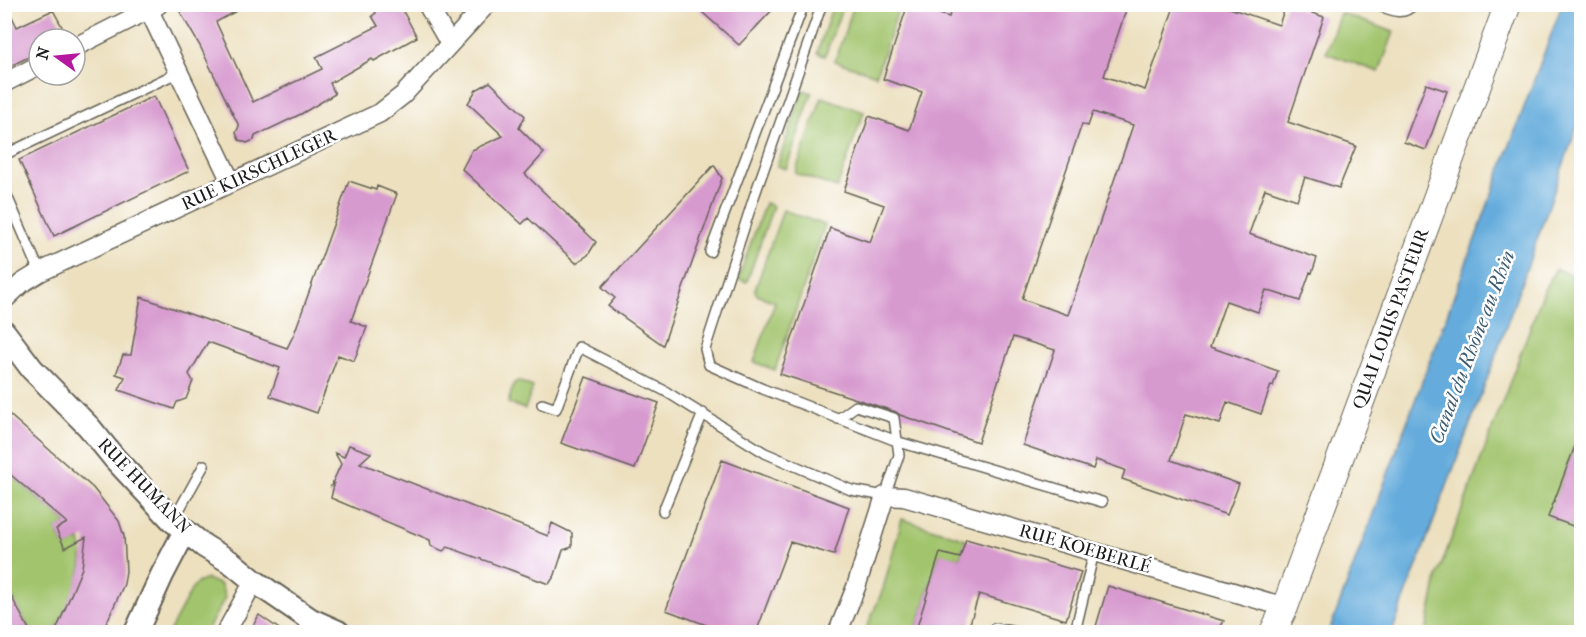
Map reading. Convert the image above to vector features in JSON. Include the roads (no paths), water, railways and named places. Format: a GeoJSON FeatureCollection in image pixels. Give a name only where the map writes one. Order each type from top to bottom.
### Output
{"type":"FeatureCollection","features":[{"type":"Feature","properties":{"kind":"main road","name":"QUAI LOUIS PASTEUR"},"geometry":{"type":"LineString","coordinates":[[1273,633],[1285,608],[1508,4]]}},
{"type":"Feature","properties":{"kind":"street"},"geometry":{"type":"LineString","coordinates":[[427,4],[450,44]]}},
{"type":"Feature","properties":{"kind":"street","name":"RUE KIRSCHLEGER"},"geometry":{"type":"LineString","coordinates":[[4,300],[22,283],[40,272],[348,130],[380,113],[403,95],[487,4]]}},
{"type":"Feature","properties":{"kind":"street"},"geometry":{"type":"LineString","coordinates":[[87,41],[154,7],[179,72],[231,182]]}},
{"type":"Feature","properties":{"kind":"street"},"geometry":{"type":"LineString","coordinates":[[4,83],[27,71]]}},
{"type":"Feature","properties":{"kind":"street","name":"RUE HUMANN"},"geometry":{"type":"LineString","coordinates":[[4,332],[32,369],[89,427],[115,459],[179,526],[310,620],[338,633]]}},
{"type":"Feature","properties":{"kind":"street"},"geometry":{"type":"LineString","coordinates":[[838,633],[856,587],[885,496]]}},
{"type":"Feature","properties":{"kind":"street","name":"RUE KOEBERLÉ"},"geometry":{"type":"LineString","coordinates":[[885,496],[904,496],[1285,608]]}},
{"type":"Feature","properties":{"kind":"street"},"geometry":{"type":"LineString","coordinates":[[136,633],[162,575],[179,526]]}},
{"type":"Feature","properties":{"kind":"street"},"geometry":{"type":"LineString","coordinates":[[226,633],[254,581]]}},
{"type":"Feature","properties":{"kind":"lane"},"geometry":{"type":"LineString","coordinates":[[710,252],[804,4]]}},
{"type":"Feature","properties":{"kind":"lane"},"geometry":{"type":"LineString","coordinates":[[822,4],[753,197],[705,349],[709,364],[763,389],[898,442],[1102,502]]}},
{"type":"Feature","properties":{"kind":"lane"},"geometry":{"type":"LineString","coordinates":[[1375,4],[1400,13],[1410,9],[1413,4]]}},
{"type":"Feature","properties":{"kind":"lane"},"geometry":{"type":"LineString","coordinates":[[4,155],[179,72]]}},
{"type":"Feature","properties":{"kind":"lane"},"geometry":{"type":"LineString","coordinates":[[773,88],[791,93]]}},
{"type":"Feature","properties":{"kind":"lane"},"geometry":{"type":"LineString","coordinates":[[4,189],[40,272]]}},
{"type":"Feature","properties":{"kind":"lane"},"geometry":{"type":"LineString","coordinates":[[542,404],[556,409],[579,346],[665,391],[765,453],[851,490],[885,496],[899,455],[894,418],[856,405],[838,419]]}},
{"type":"Feature","properties":{"kind":"lane"},"geometry":{"type":"LineString","coordinates":[[663,511],[703,413]]}},
{"type":"Feature","properties":{"kind":"lane"},"geometry":{"type":"LineString","coordinates":[[179,526],[204,465]]}},
{"type":"Feature","properties":{"kind":"lane"},"geometry":{"type":"LineString","coordinates":[[1075,633],[1094,552]]}},
{"type":"Feature","properties":{"kind":"lane"},"geometry":{"type":"LineString","coordinates":[[992,633],[995,628],[1000,628],[1016,633]]}},
{"type":"Feature","properties":{"kind":"water","name":"Canal du Rhône au Rhin"},"geometry":{"type":"Polygon","coordinates":[[[1562,5],[1581,5],[1581,115],[1495,358],[1392,632],[1329,632],[1562,5]]]}}]}
